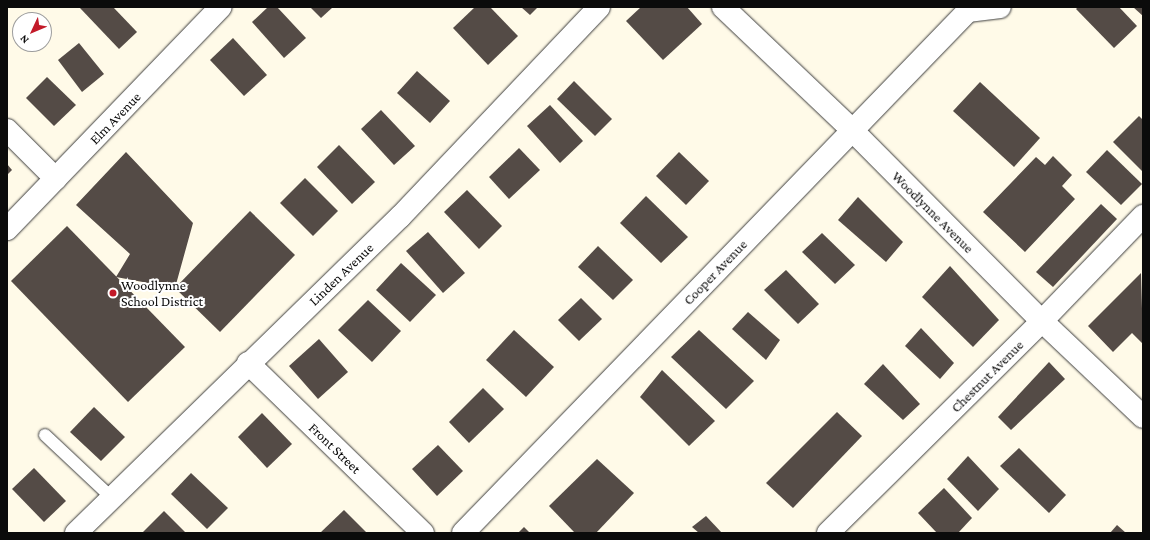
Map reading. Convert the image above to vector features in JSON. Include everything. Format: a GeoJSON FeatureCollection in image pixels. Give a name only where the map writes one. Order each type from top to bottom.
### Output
{"type":"FeatureCollection","features":[{"type":"Feature","properties":{"kind":"street","name":"Elm Avenue"},"geometry":{"type":"LineString","coordinates":[[7,228],[221,7]]}},
{"type":"Feature","properties":{"kind":"street","name":"Linden Avenue"},"geometry":{"type":"LineString","coordinates":[[76,533],[248,363],[400,217],[598,7]]}},
{"type":"Feature","properties":{"kind":"street","name":"Woodlynne Avenue"},"geometry":{"type":"LineString","coordinates":[[723,7],[852,130],[1042,321],[1143,417]]}},
{"type":"Feature","properties":{"kind":"street"},"geometry":{"type":"LineString","coordinates":[[968,9],[1000,7]]}},
{"type":"Feature","properties":{"kind":"street","name":"Cooper Avenue"},"geometry":{"type":"LineString","coordinates":[[463,533],[968,9]]}},
{"type":"Feature","properties":{"kind":"street"},"geometry":{"type":"LineString","coordinates":[[7,130],[56,179]]}},
{"type":"Feature","properties":{"kind":"street","name":"Chestnut Avenue"},"geometry":{"type":"LineString","coordinates":[[828,533],[1042,321],[1143,216]]}},
{"type":"Feature","properties":{"kind":"street","name":"Front Street"},"geometry":{"type":"LineString","coordinates":[[248,363],[423,533]]}},
{"type":"Feature","properties":{"kind":"lane"},"geometry":{"type":"LineString","coordinates":[[45,435],[112,498]]}},
{"type":"Feature","properties":{"kind":"building"},"geometry":{"type":"Polygon","coordinates":[[[113,7],[137,32],[119,49],[80,8],[113,7]]]}},
{"type":"Feature","properties":{"kind":"building"},"geometry":{"type":"Polygon","coordinates":[[[268,7],[277,7],[306,38],[284,58],[252,22],[268,7]]]}},
{"type":"Feature","properties":{"kind":"building"},"geometry":{"type":"Polygon","coordinates":[[[310,7],[333,7],[321,18],[310,7]]]}},
{"type":"Feature","properties":{"kind":"building"},"geometry":{"type":"Polygon","coordinates":[[[475,7],[490,7],[518,36],[488,65],[453,28],[475,7]]]}},
{"type":"Feature","properties":{"kind":"building"},"geometry":{"type":"Polygon","coordinates":[[[521,7],[538,7],[530,15],[521,7]]]}},
{"type":"Feature","properties":{"kind":"building"},"geometry":{"type":"Polygon","coordinates":[[[641,7],[687,7],[702,24],[663,60],[626,21],[641,7]]]}},
{"type":"Feature","properties":{"kind":"building"},"geometry":{"type":"Polygon","coordinates":[[[1078,7],[1119,7],[1137,26],[1114,48],[1076,9],[1078,7]]]}},
{"type":"Feature","properties":{"kind":"building"},"geometry":{"type":"Polygon","coordinates":[[[1133,7],[1143,7],[1143,16],[1133,7]]]}},
{"type":"Feature","properties":{"kind":"building"},"geometry":{"type":"Polygon","coordinates":[[[233,38],[267,75],[244,96],[210,60],[233,38]]]}},
{"type":"Feature","properties":{"kind":"building"},"geometry":{"type":"Polygon","coordinates":[[[79,43],[104,74],[82,92],[58,60],[79,43]]]}},
{"type":"Feature","properties":{"kind":"building"},"geometry":{"type":"Polygon","coordinates":[[[417,71],[450,101],[430,123],[397,93],[417,71]]]}},
{"type":"Feature","properties":{"kind":"building"},"geometry":{"type":"Polygon","coordinates":[[[47,77],[76,105],[54,126],[26,98],[47,77]]]}},
{"type":"Feature","properties":{"kind":"building"},"geometry":{"type":"Polygon","coordinates":[[[574,81],[612,119],[595,136],[557,99],[574,81]]]}},
{"type":"Feature","properties":{"kind":"building"},"geometry":{"type":"Polygon","coordinates":[[[980,82],[1040,138],[1014,167],[953,111],[980,82]]]}},
{"type":"Feature","properties":{"kind":"building"},"geometry":{"type":"Polygon","coordinates":[[[550,105],[583,141],[560,163],[527,126],[550,105]]]}},
{"type":"Feature","properties":{"kind":"building"},"geometry":{"type":"Polygon","coordinates":[[[381,110],[415,146],[394,165],[361,129],[381,110]]]}},
{"type":"Feature","properties":{"kind":"building"},"geometry":{"type":"Polygon","coordinates":[[[1139,116],[1143,120],[1143,172],[1113,142],[1139,116]]]}},
{"type":"Feature","properties":{"kind":"building"},"geometry":{"type":"Polygon","coordinates":[[[339,145],[375,182],[352,204],[317,167],[339,145]]]}},
{"type":"Feature","properties":{"kind":"building"},"geometry":{"type":"Polygon","coordinates":[[[519,148],[540,170],[509,199],[489,177],[519,148]]]}},
{"type":"Feature","properties":{"kind":"building"},"geometry":{"type":"Polygon","coordinates":[[[1107,150],[1142,184],[1121,205],[1086,172],[1107,150]]]}},
{"type":"Feature","properties":{"kind":"building"},"geometry":{"type":"Polygon","coordinates":[[[126,152],[193,223],[175,288],[116,277],[130,254],[76,205],[126,152]]]}},
{"type":"Feature","properties":{"kind":"building"},"geometry":{"type":"Polygon","coordinates":[[[679,152],[709,181],[686,205],[656,176],[679,152]]]}},
{"type":"Feature","properties":{"kind":"building"},"geometry":{"type":"Polygon","coordinates":[[[1053,156],[1072,175],[1062,186],[1075,199],[1025,252],[983,212],[1036,157],[1045,165],[1053,156]]]}},
{"type":"Feature","properties":{"kind":"building"},"geometry":{"type":"Polygon","coordinates":[[[7,164],[12,170],[7,175],[7,164]]]}},
{"type":"Feature","properties":{"kind":"building"},"geometry":{"type":"Polygon","coordinates":[[[305,178],[338,211],[313,236],[280,203],[305,178]]]}},
{"type":"Feature","properties":{"kind":"building"},"geometry":{"type":"Polygon","coordinates":[[[467,190],[502,226],[479,249],[444,212],[467,190]]]}},
{"type":"Feature","properties":{"kind":"building"},"geometry":{"type":"Polygon","coordinates":[[[646,196],[688,237],[661,263],[620,223],[646,196]]]}},
{"type":"Feature","properties":{"kind":"building"},"geometry":{"type":"Polygon","coordinates":[[[858,197],[903,242],[886,262],[838,220],[858,197]]]}},
{"type":"Feature","properties":{"kind":"building"},"geometry":{"type":"Polygon","coordinates":[[[1101,204],[1117,219],[1053,287],[1036,272],[1101,204]]]}},
{"type":"Feature","properties":{"kind":"building"},"geometry":{"type":"Polygon","coordinates":[[[250,211],[295,255],[220,332],[175,288],[250,211]]]}},
{"type":"Feature","properties":{"kind":"building"},"geometry":{"type":"Polygon","coordinates":[[[67,226],[185,347],[128,402],[11,281],[67,226]]]}},
{"type":"Feature","properties":{"kind":"building"},"geometry":{"type":"Polygon","coordinates":[[[428,232],[465,273],[443,293],[406,251],[428,232]]]}},
{"type":"Feature","properties":{"kind":"building"},"geometry":{"type":"Polygon","coordinates":[[[822,233],[855,265],[835,284],[802,252],[822,233]]]}},
{"type":"Feature","properties":{"kind":"building"},"geometry":{"type":"Polygon","coordinates":[[[598,246],[633,280],[613,300],[578,267],[598,246]]]}},
{"type":"Feature","properties":{"kind":"building"},"geometry":{"type":"Polygon","coordinates":[[[401,263],[436,295],[410,322],[376,290],[401,263]]]}},
{"type":"Feature","properties":{"kind":"building"},"geometry":{"type":"Polygon","coordinates":[[[950,266],[999,320],[973,347],[922,297],[950,266]]]}},
{"type":"Feature","properties":{"kind":"building"},"geometry":{"type":"Polygon","coordinates":[[[786,270],[819,304],[798,324],[764,290],[786,270]]]}},
{"type":"Feature","properties":{"kind":"building"},"geometry":{"type":"Polygon","coordinates":[[[1141,273],[1143,344],[1132,333],[1113,352],[1088,326],[1141,273]]]}},
{"type":"Feature","properties":{"kind":"building"},"geometry":{"type":"Polygon","coordinates":[[[581,298],[602,319],[579,341],[558,320],[581,298]]]}},
{"type":"Feature","properties":{"kind":"building"},"geometry":{"type":"Polygon","coordinates":[[[368,300],[401,331],[372,362],[338,330],[368,300]]]}},
{"type":"Feature","properties":{"kind":"building"},"geometry":{"type":"Polygon","coordinates":[[[748,312],[780,340],[766,360],[732,329],[748,312]]]}},
{"type":"Feature","properties":{"kind":"building"},"geometry":{"type":"Polygon","coordinates":[[[921,328],[954,363],[940,379],[905,346],[921,328]]]}},
{"type":"Feature","properties":{"kind":"building"},"geometry":{"type":"Polygon","coordinates":[[[514,330],[554,367],[526,397],[486,360],[514,330]]]}},
{"type":"Feature","properties":{"kind":"building"},"geometry":{"type":"Polygon","coordinates":[[[699,330],[754,381],[726,409],[671,357],[699,330]]]}},
{"type":"Feature","properties":{"kind":"building"},"geometry":{"type":"Polygon","coordinates":[[[319,339],[348,372],[318,399],[289,366],[319,339]]]}},
{"type":"Feature","properties":{"kind":"building"},"geometry":{"type":"Polygon","coordinates":[[[1049,362],[1065,379],[1011,430],[998,417],[1049,362]]]}},
{"type":"Feature","properties":{"kind":"building"},"geometry":{"type":"Polygon","coordinates":[[[883,364],[920,404],[903,420],[864,384],[883,364]]]}},
{"type":"Feature","properties":{"kind":"building"},"geometry":{"type":"Polygon","coordinates":[[[662,370],[715,421],[689,446],[640,397],[662,370]]]}},
{"type":"Feature","properties":{"kind":"building"},"geometry":{"type":"Polygon","coordinates":[[[483,388],[504,409],[469,443],[449,422],[483,388]]]}},
{"type":"Feature","properties":{"kind":"building"},"geometry":{"type":"Polygon","coordinates":[[[94,407],[125,437],[101,461],[70,432],[94,407]]]}},
{"type":"Feature","properties":{"kind":"building"},"geometry":{"type":"Polygon","coordinates":[[[837,412],[862,436],[793,508],[766,483],[837,412]]]}},
{"type":"Feature","properties":{"kind":"building"},"geometry":{"type":"Polygon","coordinates":[[[262,413],[292,444],[267,468],[238,437],[262,413]]]}},
{"type":"Feature","properties":{"kind":"building"},"geometry":{"type":"Polygon","coordinates":[[[438,445],[463,471],[437,496],[412,469],[438,445]]]}},
{"type":"Feature","properties":{"kind":"building"},"geometry":{"type":"Polygon","coordinates":[[[1019,448],[1066,495],[1049,513],[1000,466],[1019,448]]]}},
{"type":"Feature","properties":{"kind":"building"},"geometry":{"type":"Polygon","coordinates":[[[968,456],[999,489],[978,511],[947,479],[968,456]]]}},
{"type":"Feature","properties":{"kind":"building"},"geometry":{"type":"Polygon","coordinates":[[[597,459],[634,493],[596,533],[575,533],[549,506],[597,459]]]}},
{"type":"Feature","properties":{"kind":"building"},"geometry":{"type":"Polygon","coordinates":[[[34,468],[66,501],[44,522],[12,489],[34,468]]]}},
{"type":"Feature","properties":{"kind":"building"},"geometry":{"type":"Polygon","coordinates":[[[191,473],[228,508],[207,529],[171,494],[191,473]]]}},
{"type":"Feature","properties":{"kind":"building"},"geometry":{"type":"Polygon","coordinates":[[[944,488],[972,518],[958,533],[937,533],[918,513],[944,488]]]}},
{"type":"Feature","properties":{"kind":"building"},"geometry":{"type":"Polygon","coordinates":[[[344,510],[367,533],[320,533],[344,510]]]}},
{"type":"Feature","properties":{"kind":"building"},"geometry":{"type":"Polygon","coordinates":[[[164,511],[186,533],[142,533],[164,511]]]}},
{"type":"Feature","properties":{"kind":"building"},"geometry":{"type":"Polygon","coordinates":[[[706,516],[722,533],[699,533],[692,527],[706,516]]]}},
{"type":"Feature","properties":{"kind":"building"},"geometry":{"type":"Polygon","coordinates":[[[1117,525],[1126,533],[1110,533],[1117,525]]]}},
{"type":"Feature","properties":{"kind":"building"},"geometry":{"type":"Polygon","coordinates":[[[524,527],[530,533],[518,533],[524,527]]]}},
{"type":"Feature","properties":{"kind":"place","name":"Woodlynne School District"},"geometry":{"type":"Point","coordinates":[113,293]}}]}
